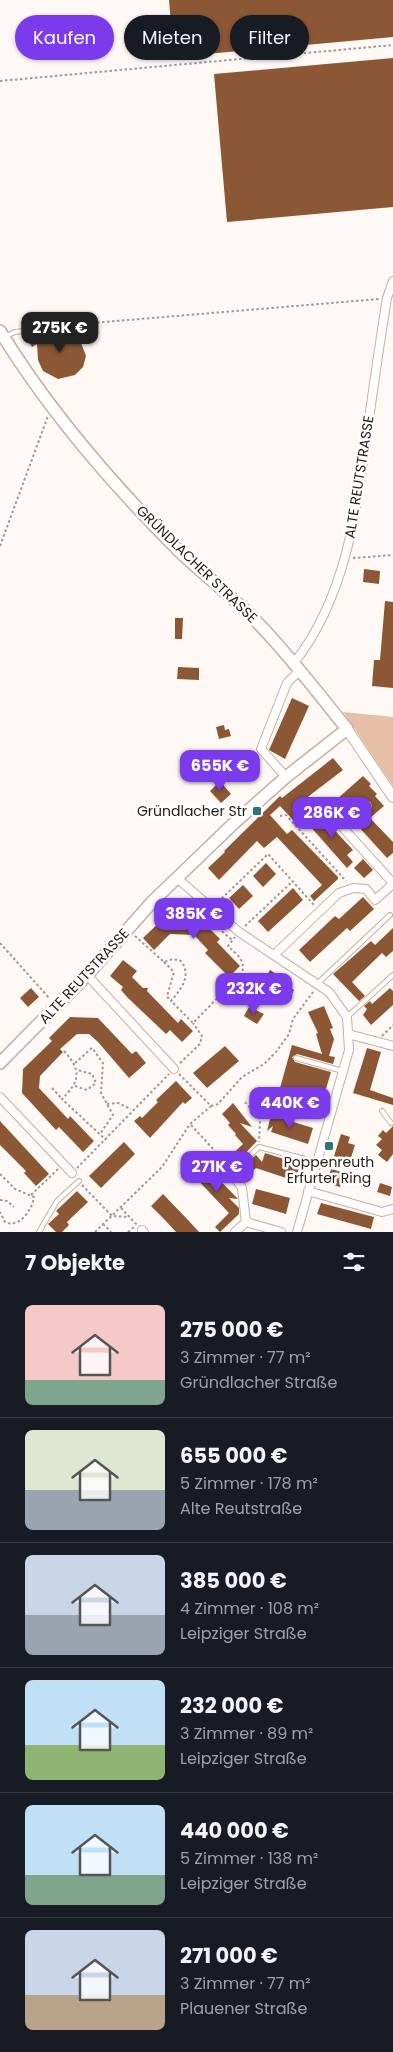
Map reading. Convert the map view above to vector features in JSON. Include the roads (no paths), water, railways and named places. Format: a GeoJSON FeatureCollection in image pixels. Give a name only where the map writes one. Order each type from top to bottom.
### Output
{"type":"FeatureCollection","features":[{"type":"Feature","properties":{"kind":"main road","name":"GRÜNDLACHER STRASSE"},"geometry":{"type":"LineString","coordinates":[[2,334],[54,408],[103,469],[178,550],[256,621],[297,666],[347,729]]}},
{"type":"Feature","properties":{"kind":"main road","name":"ALTE REUTSTRASSE"},"geometry":{"type":"LineString","coordinates":[[0,1063],[57,1006],[177,878],[232,824],[286,777],[347,729]]}},
{"type":"Feature","properties":{"kind":"street","name":"ALTE REUTSTRASSE"},"geometry":{"type":"LineString","coordinates":[[286,777],[262,749],[287,684],[327,609],[346,559],[360,486],[387,298],[393,281]]}},
{"type":"Feature","properties":{"kind":"street","name":"GRÜNDLACHER STRASSE"},"geometry":{"type":"LineString","coordinates":[[347,729],[393,797]]}},
{"type":"Feature","properties":{"kind":"street"},"geometry":{"type":"LineString","coordinates":[[274,955],[339,893],[353,888],[366,890],[376,900],[393,883],[344,828],[367,806]]}},
{"type":"Feature","properties":{"kind":"street"},"geometry":{"type":"LineString","coordinates":[[177,878],[239,932],[318,983],[340,1004],[347,1017],[348,1050],[343,1072],[297,1232]]}},
{"type":"Feature","properties":{"kind":"street"},"geometry":{"type":"LineString","coordinates":[[87,974],[174,1069]]}},
{"type":"Feature","properties":{"kind":"street"},"geometry":{"type":"LineString","coordinates":[[348,1034],[393,1046]]}},
{"type":"Feature","properties":{"kind":"street"},"geometry":{"type":"LineString","coordinates":[[0,1098],[72,1173]]}},
{"type":"Feature","properties":{"kind":"street"},"geometry":{"type":"LineString","coordinates":[[220,1156],[230,1174],[242,1188],[246,1222]]}},
{"type":"Feature","properties":{"kind":"street"},"geometry":{"type":"LineString","coordinates":[[308,1191],[382,1212],[393,1209]]}},
{"type":"Feature","properties":{"kind":"street"},"geometry":{"type":"LineString","coordinates":[[235,1232],[246,1222]]}},
{"type":"Feature","properties":{"kind":"street"},"geometry":{"type":"LineString","coordinates":[[246,1222],[281,1232]]}},
{"type":"Feature","properties":{"kind":"lane"},"geometry":{"type":"LineString","coordinates":[[2,334],[87,324]]}},
{"type":"Feature","properties":{"kind":"lane"},"geometry":{"type":"LineString","coordinates":[[318,983],[390,915]]}},
{"type":"Feature","properties":{"kind":"lane"},"geometry":{"type":"LineString","coordinates":[[347,1017],[393,975]]}},
{"type":"Feature","properties":{"kind":"lane"},"geometry":{"type":"LineString","coordinates":[[296,1058],[343,1072]]}},
{"type":"Feature","properties":{"kind":"lane"},"geometry":{"type":"LineString","coordinates":[[382,1111],[391,1123]]}},
{"type":"Feature","properties":{"kind":"lane"},"geometry":{"type":"LineString","coordinates":[[230,1174],[259,1147],[317,1162]]}},
{"type":"Feature","properties":{"kind":"lane"},"geometry":{"type":"LineString","coordinates":[[39,1232],[57,1201],[79,1181]]}},
{"type":"Feature","properties":{"kind":"place","name":"Gründlacher Str"},"geometry":{"type":"Point","coordinates":[257,811]}},
{"type":"Feature","properties":{"kind":"place","name":"Poppenreuth Erfurter Ring"},"geometry":{"type":"Point","coordinates":[329,1146]}}]}
